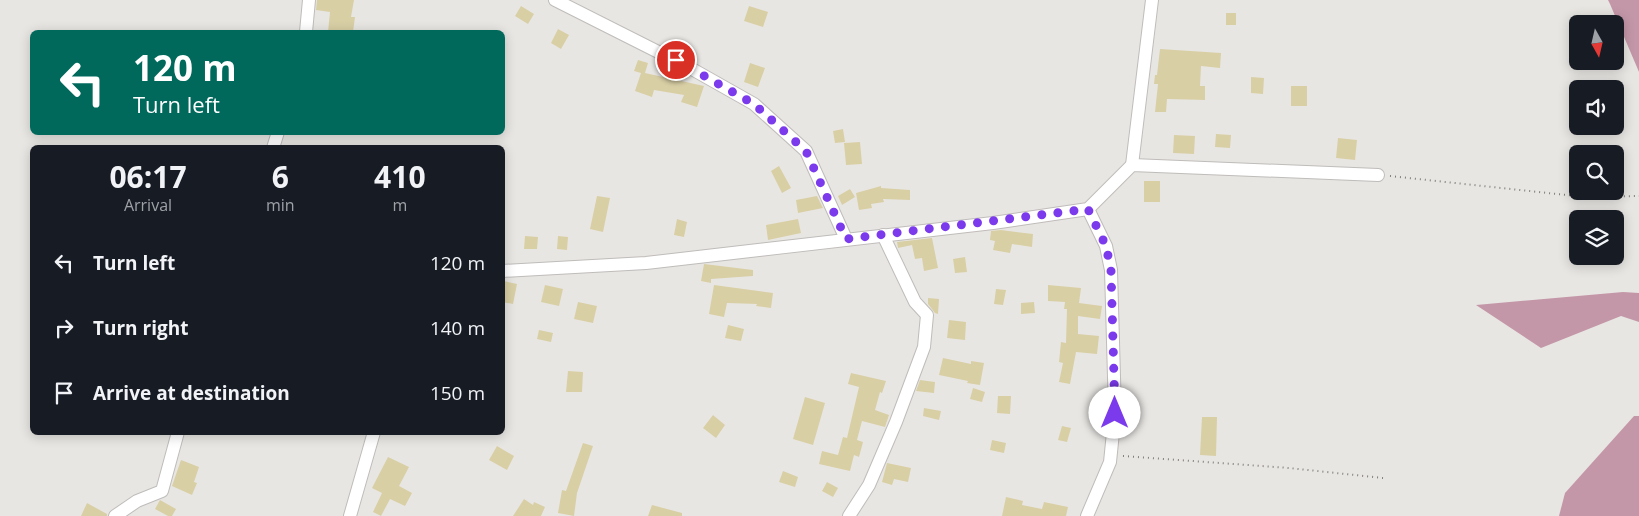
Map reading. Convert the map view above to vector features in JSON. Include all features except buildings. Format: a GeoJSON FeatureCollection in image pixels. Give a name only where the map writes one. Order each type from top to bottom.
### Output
{"type":"FeatureCollection","features":[{"type":"Feature","properties":{"kind":"street"},"geometry":{"type":"LineString","coordinates":[[306,30],[309,0]]}},
{"type":"Feature","properties":{"kind":"street"},"geometry":{"type":"LineString","coordinates":[[555,0],[692,69],[754,104],[806,151],[846,239]]}},
{"type":"Feature","properties":{"kind":"street"},"geometry":{"type":"LineString","coordinates":[[505,271],[646,263],[1088,209],[1132,165],[1152,0]]}},
{"type":"Feature","properties":{"kind":"street"},"geometry":{"type":"LineString","coordinates":[[1132,165],[1378,174]]}},
{"type":"Feature","properties":{"kind":"street"},"geometry":{"type":"LineString","coordinates":[[1087,516],[1110,462],[1115,413],[1111,270],[1106,246],[1088,209]]}},
{"type":"Feature","properties":{"kind":"street"},"geometry":{"type":"LineString","coordinates":[[849,516],[869,486],[924,347],[927,315],[915,302],[883,235]]}},
{"type":"Feature","properties":{"kind":"street"},"geometry":{"type":"LineString","coordinates":[[115,516],[137,501],[162,491],[177,435]]}},
{"type":"Feature","properties":{"kind":"street"},"geometry":{"type":"LineString","coordinates":[[350,516],[373,435]]}},
{"type":"Feature","properties":{"kind":"path"},"geometry":{"type":"LineString","coordinates":[[1378,174],[1585,197],[1639,196]]}},
{"type":"Feature","properties":{"kind":"path"},"geometry":{"type":"LineString","coordinates":[[1111,455],[1289,468],[1383,478]]}},
{"type":"Feature","properties":{"kind":"shaded area"},"geometry":{"type":"Polygon","coordinates":[[[1608,0],[1639,0],[1639,72],[1624,37],[1624,15],[1615,15],[1608,0]]]}},
{"type":"Feature","properties":{"kind":"shaded area"},"geometry":{"type":"Polygon","coordinates":[[[1623,292],[1639,293],[1639,322],[1621,316],[1541,348],[1476,305],[1623,292]]]}},
{"type":"Feature","properties":{"kind":"shaded area"},"geometry":{"type":"Polygon","coordinates":[[[1634,416],[1639,416],[1639,516],[1559,516],[1565,493],[1634,416]]]}},
{"type":"Feature","properties":{"kind":"route"},"geometry":{"type":"LineString","coordinates":[[676,60],[754,104],[806,151],[846,239],[1088,209],[1106,246],[1111,270],[1115,413]]}}]}
